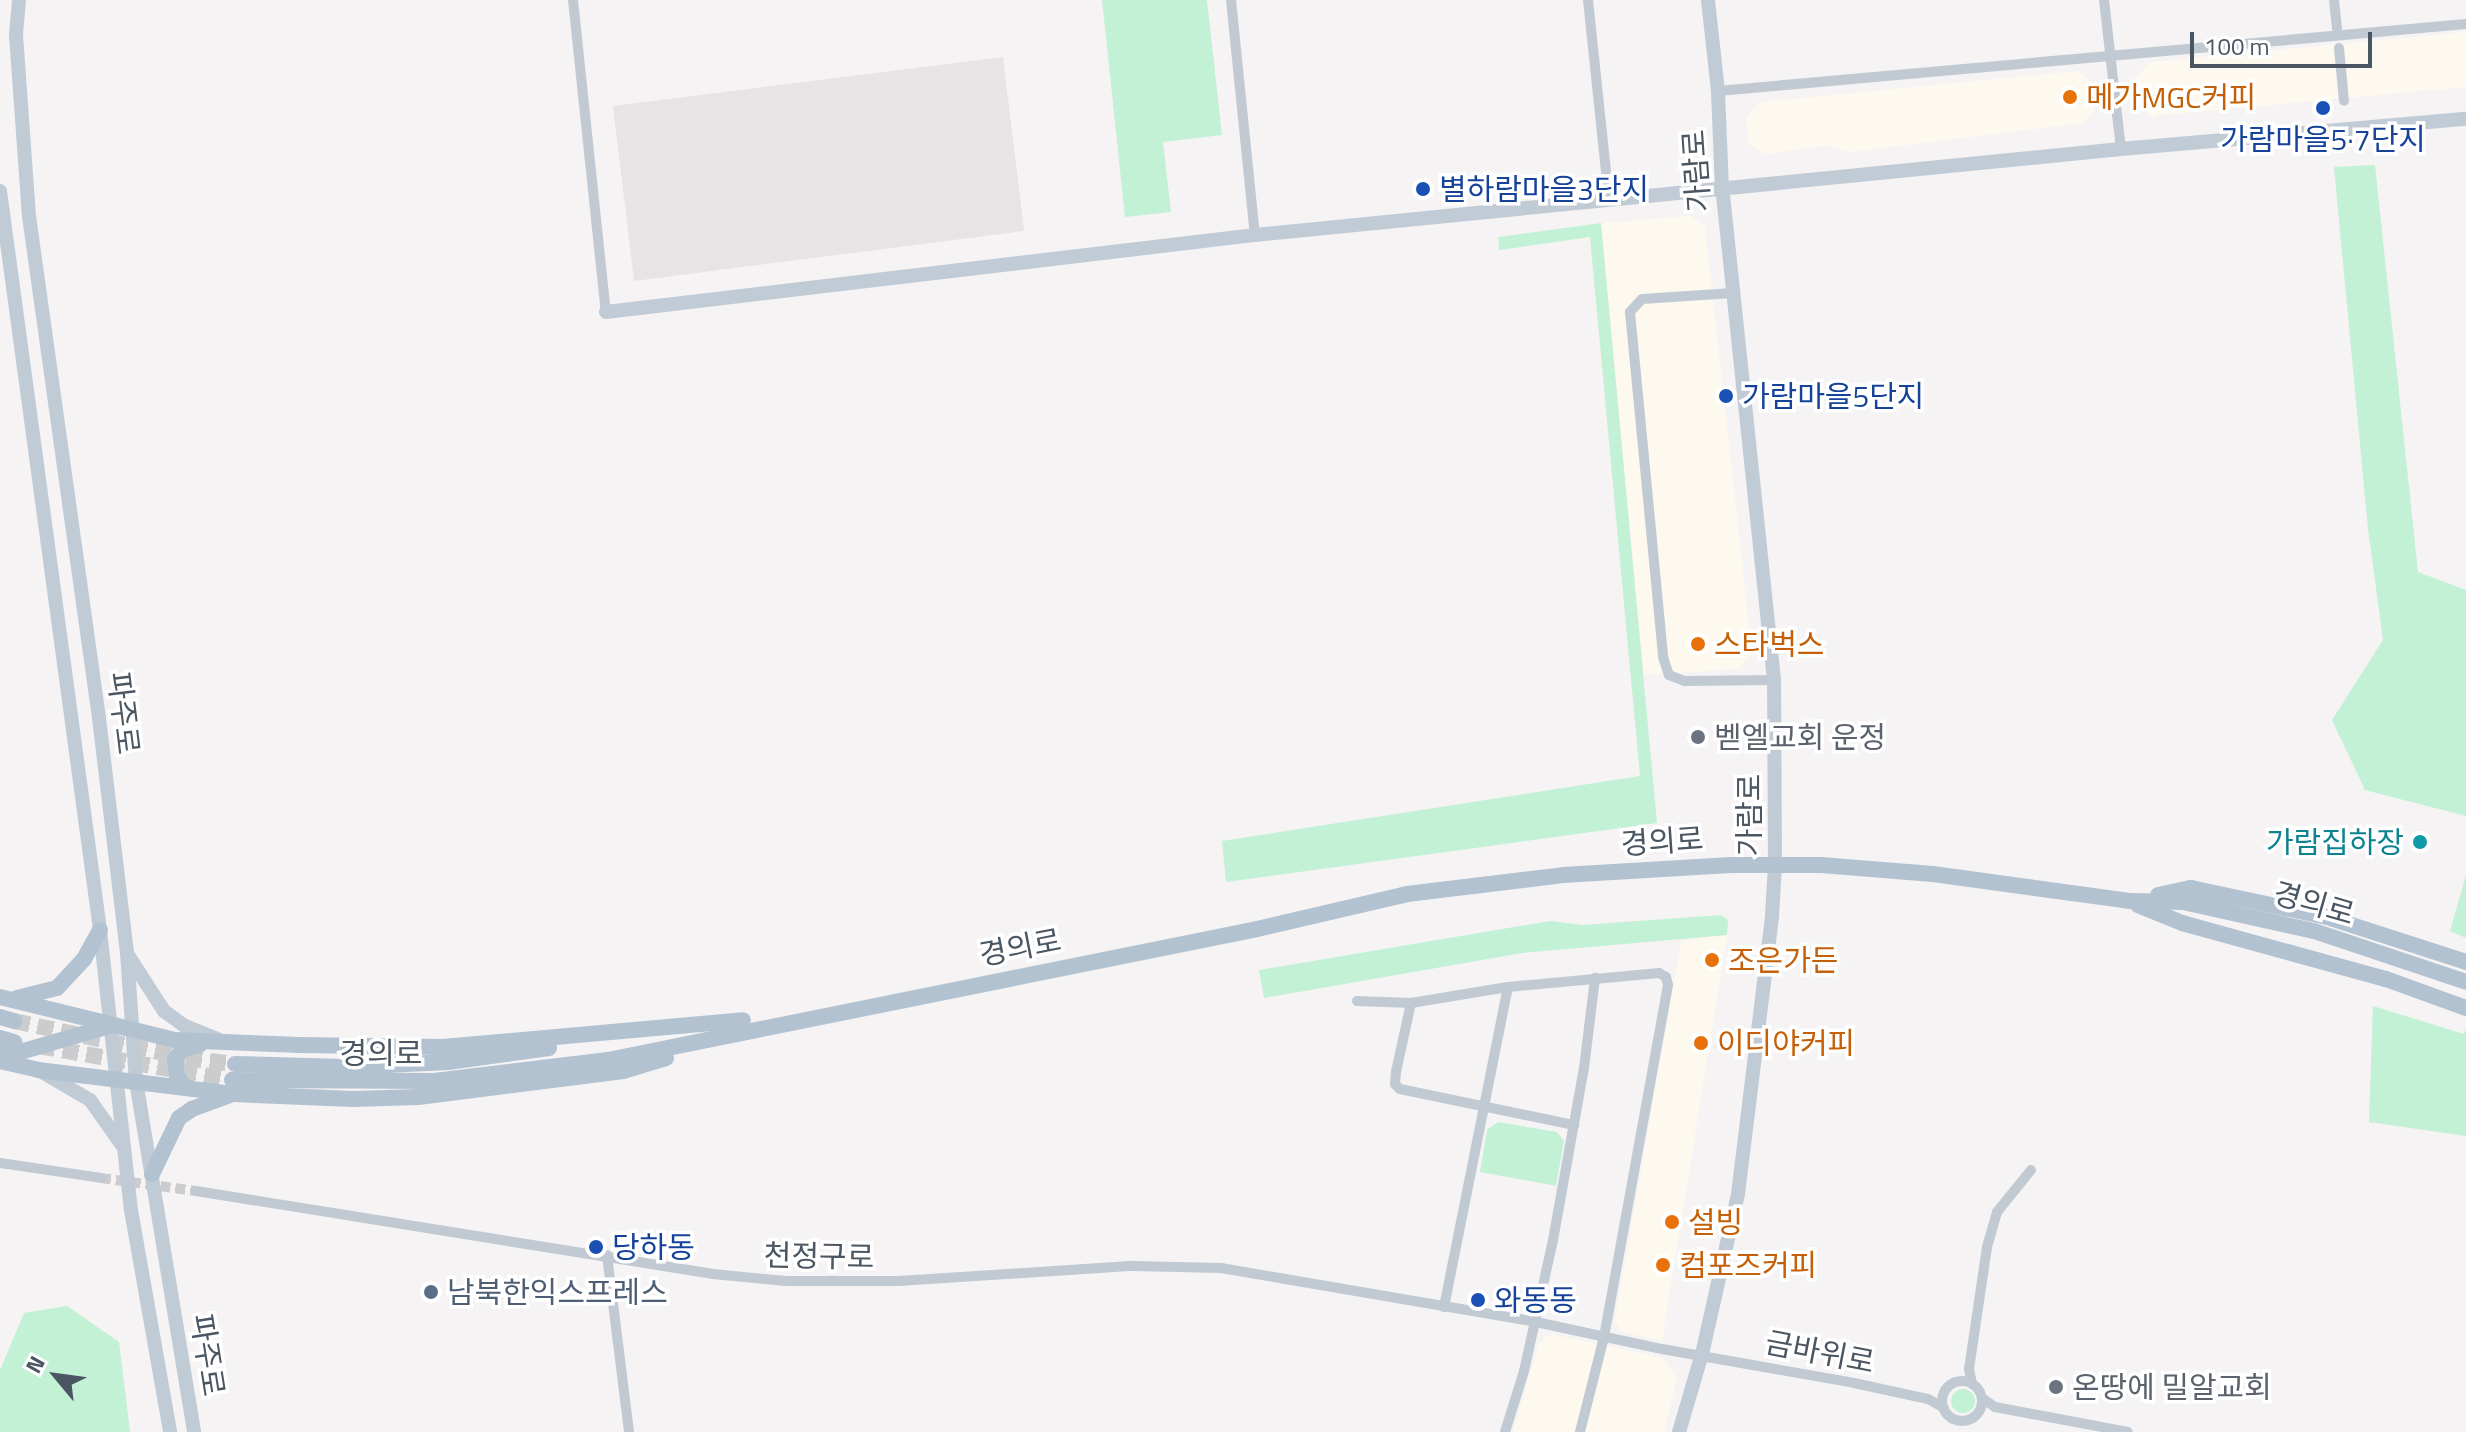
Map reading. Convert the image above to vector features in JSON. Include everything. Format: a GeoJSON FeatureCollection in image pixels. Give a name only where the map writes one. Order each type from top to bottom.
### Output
{"type":"FeatureCollection","features":[{"type":"Feature","properties":{"kind":"main road","name":"경의로"},"geometry":{"type":"LineString","coordinates":[[233,1079],[345,1067],[448,1062],[742,1027],[860,1008],[1257,929],[1407,894],[1563,875],[1775,864],[1933,874],[2129,901],[2183,902],[2232,910],[2314,931],[2466,982]]}},
{"type":"Feature","properties":{"kind":"main road"},"geometry":{"type":"LineString","coordinates":[[2129,901],[2191,888],[2327,917],[2466,962]]}},
{"type":"Feature","properties":{"kind":"main road"},"geometry":{"type":"LineString","coordinates":[[2129,901],[2182,923],[2386,979],[2466,1008]]}},
{"type":"Feature","properties":{"kind":"main road"},"geometry":{"type":"LineString","coordinates":[[4,998],[57,988],[84,959],[100,930]]}},
{"type":"Feature","properties":{"kind":"main road"},"geometry":{"type":"LineString","coordinates":[[4,998],[175,1040],[219,1039],[300,1045],[443,1047],[742,1027]]}},
{"type":"Feature","properties":{"kind":"main road"},"geometry":{"type":"LineString","coordinates":[[5,1043],[20,1052],[112,1025]]}},
{"type":"Feature","properties":{"kind":"main road"},"geometry":{"type":"LineString","coordinates":[[0,1061],[38,1070],[186,1088],[233,1079],[353,1099],[418,1097],[623,1071],[742,1027]]}},
{"type":"Feature","properties":{"kind":"main road"},"geometry":{"type":"LineString","coordinates":[[186,1088],[174,1066],[179,1052],[219,1039]]}},
{"type":"Feature","properties":{"kind":"main road"},"geometry":{"type":"LineString","coordinates":[[152,1174],[179,1118],[233,1079]]}},
{"type":"Feature","properties":{"kind":"street","name":"파주로"},"geometry":{"type":"LineString","coordinates":[[19,0],[16,35],[29,216],[99,718],[127,953],[136,1081],[194,1432]]}},
{"type":"Feature","properties":{"kind":"street"},"geometry":{"type":"LineString","coordinates":[[573,0],[606,312],[1255,235],[2121,149],[2466,119]]}},
{"type":"Feature","properties":{"kind":"street"},"geometry":{"type":"LineString","coordinates":[[1231,0],[1255,235]]}},
{"type":"Feature","properties":{"kind":"street"},"geometry":{"type":"LineString","coordinates":[[1588,0],[1609,199]]}},
{"type":"Feature","properties":{"kind":"street","name":"가람로"},"geometry":{"type":"LineString","coordinates":[[1679,1432],[1702,1354],[1738,1194],[1772,916],[1775,864],[1774,680],[1722,188],[1718,91],[1708,0]]}},
{"type":"Feature","properties":{"kind":"street"},"geometry":{"type":"LineString","coordinates":[[2104,0],[2121,149]]}},
{"type":"Feature","properties":{"kind":"street"},"geometry":{"type":"LineString","coordinates":[[2334,0],[2337,29]]}},
{"type":"Feature","properties":{"kind":"street"},"geometry":{"type":"LineString","coordinates":[[1718,91],[2110,59],[2466,24]]}},
{"type":"Feature","properties":{"kind":"street"},"geometry":{"type":"LineString","coordinates":[[2339,48],[2344,101]]}},
{"type":"Feature","properties":{"kind":"street","name":"파주로"},"geometry":{"type":"LineString","coordinates":[[0,191],[100,930],[124,1148],[170,1432]]}},
{"type":"Feature","properties":{"kind":"street"},"geometry":{"type":"LineString","coordinates":[[1733,293],[1642,299],[1630,312],[1663,657],[1669,675],[1685,681],[1774,680]]}},
{"type":"Feature","properties":{"kind":"street"},"geometry":{"type":"LineString","coordinates":[[127,953],[164,1011],[185,1026],[219,1039]]}},
{"type":"Feature","properties":{"kind":"street"},"geometry":{"type":"LineString","coordinates":[[1357,1001],[1411,1003],[1508,987],[1595,978],[1659,973],[1666,977],[1668,985],[1604,1337],[1580,1432]]}},
{"type":"Feature","properties":{"kind":"street"},"geometry":{"type":"LineString","coordinates":[[1505,1432],[1536,1322],[1574,1125],[1595,978]]}},
{"type":"Feature","properties":{"kind":"street"},"geometry":{"type":"LineString","coordinates":[[1444,1307],[1508,987]]}},
{"type":"Feature","properties":{"kind":"street"},"geometry":{"type":"LineString","coordinates":[[1411,1003],[1395,1084],[1400,1089],[1574,1125]]}},
{"type":"Feature","properties":{"kind":"street"},"geometry":{"type":"LineString","coordinates":[[38,1070],[75,1088],[90,1100],[124,1148]]}},
{"type":"Feature","properties":{"kind":"street"},"geometry":{"type":"LineString","coordinates":[[0,1163],[101,1178]]}},
{"type":"Feature","properties":{"kind":"street"},"geometry":{"type":"LineString","coordinates":[[2031,1170],[1997,1212],[1987,1247],[1969,1369],[1972,1384],[1982,1398],[1995,1407],[2128,1432]]}},
{"type":"Feature","properties":{"kind":"street","name":"천정구로"},"geometry":{"type":"LineString","coordinates":[[196,1191],[737,1277],[827,1282],[1134,1266],[1221,1268],[1536,1322],[1604,1337]]}},
{"type":"Feature","properties":{"kind":"street"},"geometry":{"type":"LineString","coordinates":[[607,1255],[629,1432]]}},
{"type":"Feature","properties":{"kind":"street","name":"금바위로"},"geometry":{"type":"LineString","coordinates":[[1604,1337],[1928,1399],[1944,1408]]}},
{"type":"Feature","properties":{"kind":"street"},"geometry":{"type":"LineString","coordinates":[[1928,1399],[1960,1382],[1969,1369]]}},
{"type":"Feature","properties":{"kind":"street"},"geometry":{"type":"LineString","coordinates":[[1960,1382],[1972,1384]]}},
{"type":"Feature","properties":{"kind":"street"},"geometry":{"type":"LineString","coordinates":[[1945,1392],[1944,1408],[1958,1421],[1971,1419],[1995,1407]]}},
{"type":"Feature","properties":{"kind":"street"},"geometry":{"type":"LineString","coordinates":[[1978,1413],[1982,1398]]}},
{"type":"Feature","properties":{"kind":"shaded area"},"geometry":{"type":"Polygon","coordinates":[[[2466,32],[2466,87],[2152,116],[2139,104],[2137,77],[2150,62],[2466,32]]]}},
{"type":"Feature","properties":{"kind":"shaded area"},"geometry":{"type":"Polygon","coordinates":[[[1003,57],[1024,231],[634,281],[613,106],[1003,57]]]}},
{"type":"Feature","properties":{"kind":"shaded area"},"geometry":{"type":"Polygon","coordinates":[[[2079,71],[2092,83],[2094,112],[2084,123],[1852,152],[1827,146],[1765,154],[1749,144],[1746,119],[1759,102],[2079,71]]]}},
{"type":"Feature","properties":{"kind":"shaded area"},"geometry":{"type":"Polygon","coordinates":[[[1691,216],[1705,227],[1752,654],[1739,669],[1644,675],[1601,223],[1691,216]]]}},
{"type":"Feature","properties":{"kind":"shaded area"},"geometry":{"type":"Polygon","coordinates":[[[1727,935],[1662,1341],[1621,1332],[1615,1320],[1681,941],[1727,935]]]}},
{"type":"Feature","properties":{"kind":"shaded area"},"geometry":{"type":"Polygon","coordinates":[[[1555,1335],[1663,1358],[1677,1379],[1664,1432],[1513,1432],[1538,1347],[1545,1336],[1555,1335]]]}},
{"type":"Feature","properties":{"kind":"green space"},"geometry":{"type":"Polygon","coordinates":[[[1102,0],[1207,0],[1222,135],[1163,142],[1171,212],[1125,217],[1102,0]]]}},
{"type":"Feature","properties":{"kind":"green space"},"geometry":{"type":"Polygon","coordinates":[[[2375,165],[2418,572],[2466,590],[2466,816],[2365,790],[2332,720],[2383,640],[2368,529],[2334,167],[2375,165]]]}},
{"type":"Feature","properties":{"kind":"green space"},"geometry":{"type":"Polygon","coordinates":[[[1601,223],[1657,823],[1226,882],[1222,841],[1640,776],[1590,237],[1499,250],[1498,237],[1601,223]]]}},
{"type":"Feature","properties":{"kind":"green space"},"geometry":{"type":"Polygon","coordinates":[[[2466,875],[2466,938],[2450,931],[2466,875]]]}},
{"type":"Feature","properties":{"kind":"green space"},"geometry":{"type":"Polygon","coordinates":[[[1721,915],[1728,920],[1727,935],[1522,953],[1264,998],[1259,970],[1550,921],[1583,925],[1721,915]]]}},
{"type":"Feature","properties":{"kind":"green space"},"geometry":{"type":"Polygon","coordinates":[[[2373,1006],[2464,1034],[2466,1029],[2466,1136],[2369,1122],[2373,1006]]]}},
{"type":"Feature","properties":{"kind":"green space"},"geometry":{"type":"Polygon","coordinates":[[[1498,1122],[1557,1132],[1564,1141],[1556,1186],[1480,1172],[1487,1130],[1498,1122]]]}},
{"type":"Feature","properties":{"kind":"green space"},"geometry":{"type":"Polygon","coordinates":[[[67,1306],[119,1342],[130,1432],[0,1432],[0,1370],[24,1313],[67,1306]]]}},
{"type":"Feature","properties":{"kind":"green space"},"geometry":{"type":"Polygon","coordinates":[[[1963,1389],[1972,1392],[1975,1401],[1972,1410],[1963,1413],[1954,1410],[1951,1401],[1954,1392],[1963,1389]]]}},
{"type":"Feature","properties":{"kind":"tunnel"},"geometry":{"type":"LineString","coordinates":[[14,1021],[186,1058],[235,1064]]}},
{"type":"Feature","properties":{"kind":"tunnel"},"geometry":{"type":"LineString","coordinates":[[39,1046],[232,1080]]}},
{"type":"Feature","properties":{"kind":"tunnel"},"geometry":{"type":"LineString","coordinates":[[101,1178],[196,1191]]}},
{"type":"Feature","properties":{"kind":"place","name":"메가MGC커피"},"geometry":{"type":"Point","coordinates":[2070,97]}},
{"type":"Feature","properties":{"kind":"place","name":"가람마을5·7단지"},"geometry":{"type":"Point","coordinates":[2323,108]}},
{"type":"Feature","properties":{"kind":"place","name":"별하람마을3단지"},"geometry":{"type":"Point","coordinates":[1423,189]}},
{"type":"Feature","properties":{"kind":"place","name":"가람마을5단지"},"geometry":{"type":"Point","coordinates":[1726,396]}},
{"type":"Feature","properties":{"kind":"place","name":"스타벅스"},"geometry":{"type":"Point","coordinates":[1698,644]}},
{"type":"Feature","properties":{"kind":"place","name":"벧엘교회 운정"},"geometry":{"type":"Point","coordinates":[1698,737]}},
{"type":"Feature","properties":{"kind":"place","name":"가람집하장"},"geometry":{"type":"Point","coordinates":[2420,842]}},
{"type":"Feature","properties":{"kind":"place","name":"조은가든"},"geometry":{"type":"Point","coordinates":[1712,960]}},
{"type":"Feature","properties":{"kind":"place","name":"이디야커피"},"geometry":{"type":"Point","coordinates":[1701,1043]}},
{"type":"Feature","properties":{"kind":"place","name":"설빙"},"geometry":{"type":"Point","coordinates":[1672,1222]}},
{"type":"Feature","properties":{"kind":"place","name":"당하동"},"geometry":{"type":"Point","coordinates":[596,1247]}},
{"type":"Feature","properties":{"kind":"place","name":"컴포즈커피"},"geometry":{"type":"Point","coordinates":[1663,1265]}},
{"type":"Feature","properties":{"kind":"place","name":"남북한익스프레스"},"geometry":{"type":"Point","coordinates":[431,1292]}},
{"type":"Feature","properties":{"kind":"place","name":"와동동"},"geometry":{"type":"Point","coordinates":[1478,1300]}},
{"type":"Feature","properties":{"kind":"place","name":"온땅에 밀알교회"},"geometry":{"type":"Point","coordinates":[2056,1387]}}]}
